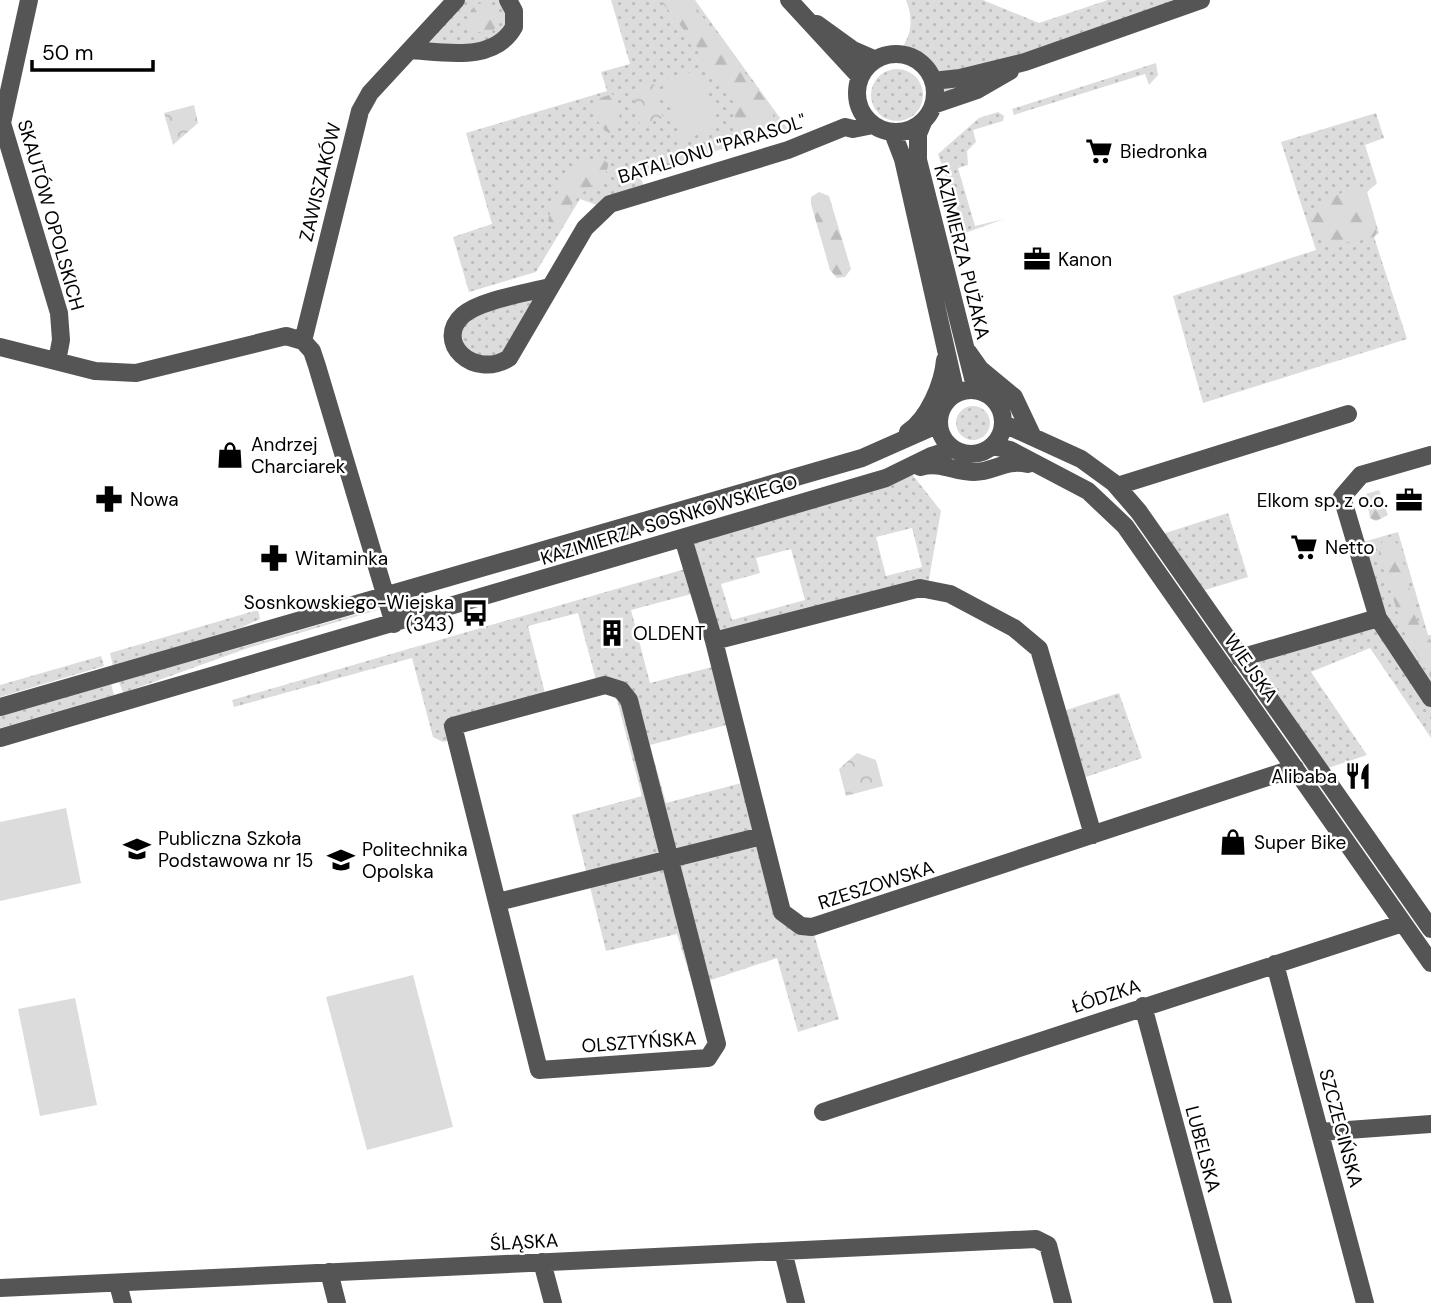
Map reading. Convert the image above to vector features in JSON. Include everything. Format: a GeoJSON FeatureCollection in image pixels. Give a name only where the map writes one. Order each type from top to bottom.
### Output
{"type":"FeatureCollection","features":[{"type":"Feature","properties":{"kind":"street","name":"SKAUTÓW OPOLSKICH"},"geometry":{"type":"LineString","coordinates":[[29,0],[2,123],[59,313],[61,340],[57,361]]}},
{"type":"Feature","properties":{"kind":"street","name":"ZAWISZAKÓW"},"geometry":{"type":"LineString","coordinates":[[303,341],[360,110],[370,93],[456,0]]}},
{"type":"Feature","properties":{"kind":"street"},"geometry":{"type":"LineString","coordinates":[[410,50],[466,53],[499,44],[514,27],[513,11],[508,0]]}},
{"type":"Feature","properties":{"kind":"street"},"geometry":{"type":"LineString","coordinates":[[933,81],[960,78],[1025,62],[1201,0]]}},
{"type":"Feature","properties":{"kind":"street"},"geometry":{"type":"LineString","coordinates":[[791,4],[853,50],[876,60]]}},
{"type":"Feature","properties":{"kind":"street"},"geometry":{"type":"LineString","coordinates":[[791,4],[860,77]]}},
{"type":"Feature","properties":{"kind":"street"},"geometry":{"type":"LineString","coordinates":[[886,55],[907,56],[922,65],[933,81],[933,105],[923,122],[904,132],[893,133],[873,125],[858,105],[856,89],[860,77],[876,60],[886,55]]}},
{"type":"Feature","properties":{"kind":"street"},"geometry":{"type":"LineString","coordinates":[[933,105],[977,90],[1025,62]]}},
{"type":"Feature","properties":{"kind":"street"},"geometry":{"type":"LineString","coordinates":[[845,127],[858,105]]}},
{"type":"Feature","properties":{"kind":"street","name":"KAZIMIERZA PUŻAKA"},"geometry":{"type":"LineString","coordinates":[[923,122],[918,134],[918,160],[946,265],[961,340],[976,390]]}},
{"type":"Feature","properties":{"kind":"street","name":"BATALIONU \"PARASOL\""},"geometry":{"type":"LineString","coordinates":[[550,287],[480,306],[464,315],[454,334],[459,353],[470,362],[487,367],[509,358],[585,228],[610,204],[788,150],[845,127],[853,129],[873,125]]}},
{"type":"Feature","properties":{"kind":"street","name":"KAZIMIERZA PUŻAKA"},"geometry":{"type":"LineString","coordinates":[[893,133],[903,159],[956,394]]}},
{"type":"Feature","properties":{"kind":"street"},"geometry":{"type":"LineString","coordinates":[[0,347],[95,371],[136,373],[279,337],[303,341],[315,359],[394,624]]}},
{"type":"Feature","properties":{"kind":"street"},"geometry":{"type":"LineString","coordinates":[[961,340],[980,369],[1014,397],[1032,435]]}},
{"type":"Feature","properties":{"kind":"street"},"geometry":{"type":"LineString","coordinates":[[893,447],[924,417],[942,377],[945,349]]}},
{"type":"Feature","properties":{"kind":"street"},"geometry":{"type":"LineString","coordinates":[[976,390],[993,399],[999,406],[1004,425],[993,446],[974,454],[953,449],[941,434],[939,424],[943,407],[956,394],[976,390]]}},
{"type":"Feature","properties":{"kind":"street"},"geometry":{"type":"LineString","coordinates":[[1117,486],[1348,414]]}},
{"type":"Feature","properties":{"kind":"street","name":"KAZIMIERZA SOSNKOWSKIEGO"},"geometry":{"type":"LineString","coordinates":[[0,707],[386,597],[893,447],[939,424]]}},
{"type":"Feature","properties":{"kind":"street","name":"WIEJSKA"},"geometry":{"type":"LineString","coordinates":[[1004,425],[1032,435],[1081,459],[1117,486],[1139,512],[1431,929]]}},
{"type":"Feature","properties":{"kind":"street","name":"WIEJSKA"},"geometry":{"type":"LineString","coordinates":[[993,446],[1018,454],[1035,466],[1095,496],[1125,526],[1431,963]]}},
{"type":"Feature","properties":{"kind":"street","name":"KAZIMIERZA SOSNKOWSKIEGO"},"geometry":{"type":"LineString","coordinates":[[0,738],[394,624],[908,470],[931,456],[953,449]]}},
{"type":"Feature","properties":{"kind":"street"},"geometry":{"type":"LineString","coordinates":[[1431,455],[1361,475],[1342,497],[1378,618],[1431,698]]}},
{"type":"Feature","properties":{"kind":"street"},"geometry":{"type":"LineString","coordinates":[[908,470],[936,464],[975,472],[1007,462],[1035,466]]}},
{"type":"Feature","properties":{"kind":"street","name":"RZESZOWSKA"},"geometry":{"type":"LineString","coordinates":[[683,538],[713,640],[782,912],[801,926],[812,928],[1295,768]]}},
{"type":"Feature","properties":{"kind":"street"},"geometry":{"type":"LineString","coordinates":[[713,640],[920,588],[950,594],[1014,628],[1039,649],[1093,835]]}},
{"type":"Feature","properties":{"kind":"street","name":"WIEJSKA"},"geometry":{"type":"LineString","coordinates":[[1240,658],[1378,618]]}},
{"type":"Feature","properties":{"kind":"street","name":"OLSZTYŃSKA"},"geometry":{"type":"LineString","coordinates":[[605,685],[621,690],[629,700],[668,861],[717,1044],[708,1058],[539,1070],[498,902],[453,726],[605,685]]}},
{"type":"Feature","properties":{"kind":"street"},"geometry":{"type":"LineString","coordinates":[[498,902],[762,836]]}},
{"type":"Feature","properties":{"kind":"street","name":"ŁÓDZKA"},"geometry":{"type":"LineString","coordinates":[[823,1112],[1402,923]]}},
{"type":"Feature","properties":{"kind":"street","name":"SZCZECIŃSKA"},"geometry":{"type":"LineString","coordinates":[[1275,964],[1365,1303]]}},
{"type":"Feature","properties":{"kind":"street","name":"LUBELSKA"},"geometry":{"type":"LineString","coordinates":[[1143,1006],[1223,1303]]}},
{"type":"Feature","properties":{"kind":"street"},"geometry":{"type":"LineString","coordinates":[[1320,1132],[1431,1124]]}},
{"type":"Feature","properties":{"kind":"street","name":"ŚLĄSKA"},"geometry":{"type":"LineString","coordinates":[[0,1288],[1036,1239],[1048,1245],[1063,1303]]}},
{"type":"Feature","properties":{"kind":"street"},"geometry":{"type":"LineString","coordinates":[[782,1251],[796,1303]]}},
{"type":"Feature","properties":{"kind":"street"},"geometry":{"type":"LineString","coordinates":[[542,1262],[553,1303]]}},
{"type":"Feature","properties":{"kind":"street"},"geometry":{"type":"LineString","coordinates":[[329,1272],[337,1303]]}},
{"type":"Feature","properties":{"kind":"street"},"geometry":{"type":"LineString","coordinates":[[118,1283],[123,1303]]}},
{"type":"Feature","properties":{"kind":"green space"},"geometry":{"type":"Polygon","coordinates":[[[456,0],[508,0],[511,4],[503,41],[410,50],[456,0]]]}},
{"type":"Feature","properties":{"kind":"green space"},"geometry":{"type":"Polygon","coordinates":[[[611,0],[695,0],[788,129],[640,174],[645,192],[605,208],[580,199],[536,272],[469,292],[453,237],[492,224],[466,133],[607,91],[601,72],[630,64],[611,0]]]}},
{"type":"Feature","properties":{"kind":"green space"},"geometry":{"type":"Polygon","coordinates":[[[660,0],[690,0],[773,110],[774,123],[753,134],[736,129],[732,95],[705,66],[696,45],[660,0]]]}},
{"type":"Feature","properties":{"kind":"green space"},"geometry":{"type":"Polygon","coordinates":[[[906,0],[983,0],[1039,23],[1108,0],[1201,0],[990,84],[935,95],[932,79],[924,67],[912,58],[896,54],[910,29],[906,0]]]}},
{"type":"Feature","properties":{"kind":"green space"},"geometry":{"type":"Polygon","coordinates":[[[484,3],[495,7],[499,18],[495,29],[484,33],[473,29],[469,18],[473,7],[484,3]]]}},
{"type":"Feature","properties":{"kind":"green space"},"geometry":{"type":"Polygon","coordinates":[[[1156,63],[1158,75],[1149,85],[1145,74],[1014,115],[1012,109],[1156,63]]]}},
{"type":"Feature","properties":{"kind":"green space"},"geometry":{"type":"Polygon","coordinates":[[[700,69],[718,128],[681,140],[663,81],[700,69]]]}},
{"type":"Feature","properties":{"kind":"green space"},"geometry":{"type":"Polygon","coordinates":[[[897,69],[916,76],[923,95],[916,114],[897,121],[878,114],[871,95],[878,76],[897,69]]]}},
{"type":"Feature","properties":{"kind":"green space"},"geometry":{"type":"Polygon","coordinates":[[[654,84],[663,118],[640,124],[631,90],[654,84]]]}},
{"type":"Feature","properties":{"kind":"green space"},"geometry":{"type":"Polygon","coordinates":[[[612,94],[624,123],[609,133],[599,123],[594,100],[612,94]]]}},
{"type":"Feature","properties":{"kind":"green space"},"geometry":{"type":"Polygon","coordinates":[[[194,105],[198,123],[173,145],[164,113],[194,105]]]}},
{"type":"Feature","properties":{"kind":"green space"},"geometry":{"type":"Polygon","coordinates":[[[998,112],[1004,116],[1003,121],[973,130],[976,142],[967,151],[968,165],[958,168],[975,226],[1004,219],[965,233],[938,154],[979,118],[998,112]]]}},
{"type":"Feature","properties":{"kind":"green space"},"geometry":{"type":"Polygon","coordinates":[[[1376,113],[1384,138],[1365,145],[1377,183],[1367,192],[1379,233],[1374,237],[1407,339],[1203,403],[1173,296],[1316,250],[1281,142],[1376,113]]]}},
{"type":"Feature","properties":{"kind":"green space"},"geometry":{"type":"Polygon","coordinates":[[[597,157],[608,163],[605,175],[578,197],[561,222],[557,225],[548,221],[564,182],[578,168],[597,157]]]}},
{"type":"Feature","properties":{"kind":"green space"},"geometry":{"type":"Polygon","coordinates":[[[1353,189],[1366,191],[1377,232],[1374,237],[1326,246],[1316,234],[1312,215],[1322,202],[1353,189]]]}},
{"type":"Feature","properties":{"kind":"green space"},"geometry":{"type":"Polygon","coordinates":[[[819,192],[829,196],[851,269],[845,277],[837,278],[830,270],[811,204],[811,197],[819,192]]]}},
{"type":"Feature","properties":{"kind":"green space"},"geometry":{"type":"Polygon","coordinates":[[[550,287],[515,351],[470,362],[456,327],[459,320],[550,287]]]}},
{"type":"Feature","properties":{"kind":"green space"},"geometry":{"type":"Polygon","coordinates":[[[973,406],[985,411],[990,423],[985,435],[973,440],[961,435],[956,423],[961,411],[973,406]]]}},
{"type":"Feature","properties":{"kind":"green space"},"geometry":{"type":"Polygon","coordinates":[[[908,469],[941,511],[927,590],[714,641],[699,592],[631,610],[650,683],[720,665],[734,723],[650,745],[666,803],[749,781],[782,912],[812,927],[839,1019],[798,1032],[777,958],[693,986],[677,934],[606,951],[572,815],[642,796],[617,700],[608,693],[600,695],[578,613],[528,626],[549,709],[465,730],[463,737],[443,742],[433,737],[412,658],[234,707],[232,700],[692,567],[683,538],[908,469]],[[912,528],[876,537],[886,576],[922,567],[912,528]],[[791,549],[756,558],[760,573],[721,584],[732,620],[805,600],[791,549]]]}},
{"type":"Feature","properties":{"kind":"green space"},"geometry":{"type":"Polygon","coordinates":[[[1379,490],[1388,515],[1376,521],[1370,518],[1366,494],[1379,490]]]}},
{"type":"Feature","properties":{"kind":"green space"},"geometry":{"type":"Polygon","coordinates":[[[1228,513],[1248,577],[1195,593],[1156,536],[1228,513]]]}},
{"type":"Feature","properties":{"kind":"green space"},"geometry":{"type":"Polygon","coordinates":[[[1398,532],[1428,635],[1431,635],[1431,738],[1370,648],[1311,672],[1367,755],[1319,771],[1240,658],[1378,618],[1356,544],[1398,532]]]}},
{"type":"Feature","properties":{"kind":"green space"},"geometry":{"type":"Polygon","coordinates":[[[1391,539],[1399,545],[1420,628],[1431,641],[1431,678],[1406,637],[1379,556],[1379,546],[1383,541],[1391,539]]]}},
{"type":"Feature","properties":{"kind":"green space"},"geometry":{"type":"Polygon","coordinates":[[[258,610],[260,619],[240,628],[113,666],[110,653],[258,610]]]}},
{"type":"Feature","properties":{"kind":"green space"},"geometry":{"type":"Polygon","coordinates":[[[378,610],[248,648],[123,693],[119,682],[378,610]]]}},
{"type":"Feature","properties":{"kind":"green space"},"geometry":{"type":"Polygon","coordinates":[[[101,656],[104,666],[0,697],[0,685],[101,656]]]}},
{"type":"Feature","properties":{"kind":"green space"},"geometry":{"type":"Polygon","coordinates":[[[111,684],[114,695],[0,728],[0,716],[111,684]]]}},
{"type":"Feature","properties":{"kind":"green space"},"geometry":{"type":"Polygon","coordinates":[[[1119,693],[1142,758],[1077,780],[1057,713],[1119,693]]]}},
{"type":"Feature","properties":{"kind":"green space"},"geometry":{"type":"Polygon","coordinates":[[[857,753],[876,760],[883,786],[846,796],[839,769],[857,753]]]}},
{"type":"Feature","properties":{"kind":"green space"},"geometry":{"type":"Polygon","coordinates":[[[66,808],[81,883],[0,901],[0,822],[66,808]]]}},
{"type":"Feature","properties":{"kind":"green space"},"geometry":{"type":"Polygon","coordinates":[[[413,975],[453,1127],[367,1150],[326,997],[413,975]]]}},
{"type":"Feature","properties":{"kind":"green space"},"geometry":{"type":"Polygon","coordinates":[[[75,998],[97,1105],[40,1116],[18,1009],[75,998]]]}},
{"type":"Feature","properties":{"kind":"place","name":"Biedronka"},"geometry":{"type":"Point","coordinates":[1099,151]}},
{"type":"Feature","properties":{"kind":"place","name":"Kanon"},"geometry":{"type":"Point","coordinates":[1037,259]}},
{"type":"Feature","properties":{"kind":"place","name":"Andrzej Charciarek"},"geometry":{"type":"Point","coordinates":[230,455]}},
{"type":"Feature","properties":{"kind":"place","name":"Nowa"},"geometry":{"type":"Point","coordinates":[109,499]}},
{"type":"Feature","properties":{"kind":"place","name":"Elkom sp. z o.o."},"geometry":{"type":"Point","coordinates":[1409,500]}},
{"type":"Feature","properties":{"kind":"place","name":"Netto"},"geometry":{"type":"Point","coordinates":[1304,547]}},
{"type":"Feature","properties":{"kind":"place","name":"Witaminka"},"geometry":{"type":"Point","coordinates":[274,558]}},
{"type":"Feature","properties":{"kind":"place","name":"Sosnkowskiego-Wiejska (343)"},"geometry":{"type":"Point","coordinates":[475,613]}},
{"type":"Feature","properties":{"kind":"place","name":"OLDENT"},"geometry":{"type":"Point","coordinates":[612,633]}},
{"type":"Feature","properties":{"kind":"place","name":"Alibaba"},"geometry":{"type":"Point","coordinates":[1358,776]}},
{"type":"Feature","properties":{"kind":"place","name":"Super Bike"},"geometry":{"type":"Point","coordinates":[1233,842]}},
{"type":"Feature","properties":{"kind":"place","name":"Publiczna Szkoła Podstawowa nr 15"},"geometry":{"type":"Point","coordinates":[137,849]}},
{"type":"Feature","properties":{"kind":"place","name":"Politechnika Opolska"},"geometry":{"type":"Point","coordinates":[341,860]}}]}
